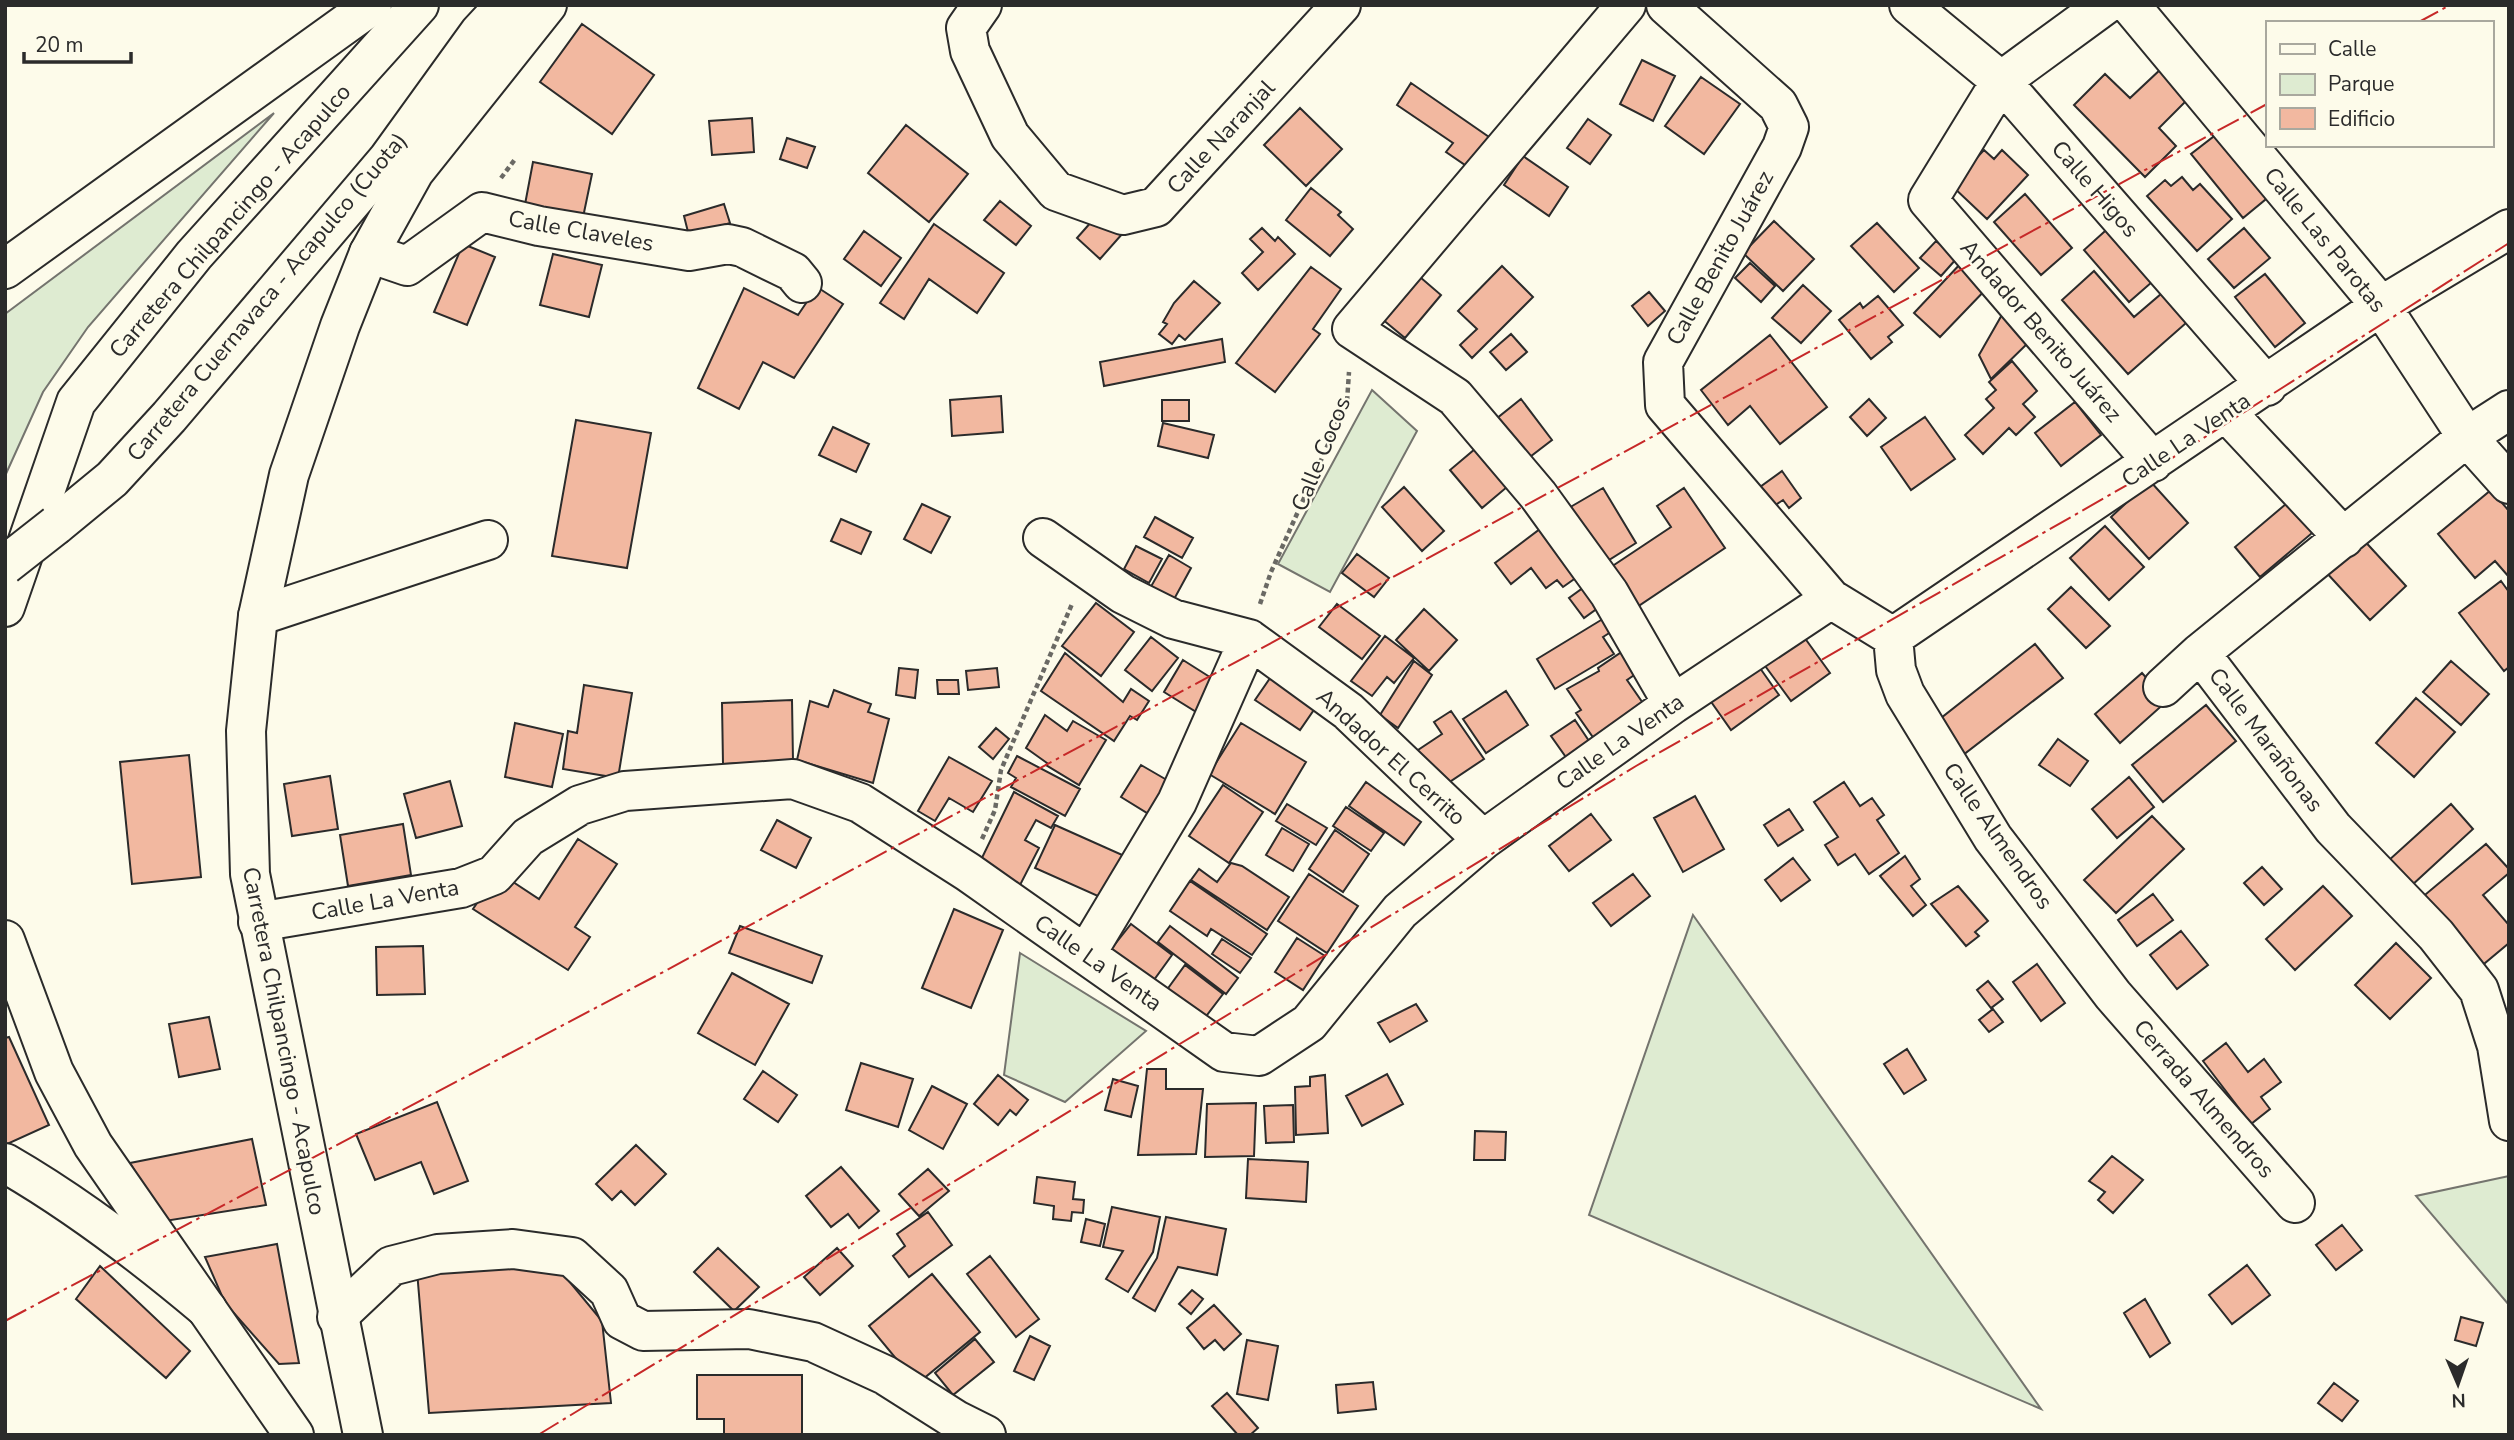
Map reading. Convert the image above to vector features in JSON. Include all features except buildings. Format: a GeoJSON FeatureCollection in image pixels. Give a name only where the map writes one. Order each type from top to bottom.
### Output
{"type":"FeatureCollection","features":[{"type":"Feature","properties":{"kind":"main road"},"geometry":{"type":"LineString","coordinates":[[5,269],[372,5]]}},
{"type":"Feature","properties":{"kind":"main road","name":"Carretera Chilpancingo - Acapulco"},"geometry":{"type":"LineString","coordinates":[[5,607],[76,402],[194,255],[419,5]]}},
{"type":"Feature","properties":{"kind":"main road","name":"Carretera Cuernavaca - Acapulco (Cuota)"},"geometry":{"type":"LineString","coordinates":[[5,565],[112,479],[169,417],[388,159],[479,33],[505,5]]}},
{"type":"Feature","properties":{"kind":"main road","name":"Carretera Chilpancingo - Acapulco"},"geometry":{"type":"LineString","coordinates":[[363,1435],[337,1317],[250,874],[246,731],[258,616],[289,475],[340,326],[369,253],[414,173],[547,5]]}},
{"type":"Feature","properties":{"kind":"main road","name":"Calle Naranjal"},"geometry":{"type":"LineString","coordinates":[[974,17],[970,51],[1010,136],[1056,191],[1123,215],[1156,207],[1341,5]]}},
{"type":"Feature","properties":{"kind":"main road"},"geometry":{"type":"LineString","coordinates":[[1626,5],[1352,329],[1455,397],[1464,407],[1538,495],[1609,593],[1673,704]]}},
{"type":"Feature","properties":{"kind":"main road","name":"Calle Benito Juárez"},"geometry":{"type":"LineString","coordinates":[[1666,5],[1778,105],[1789,127],[1782,147],[1663,362],[1665,405],[1831,599],[1895,654]]}},
{"type":"Feature","properties":{"kind":"main road","name":"Calle Higos"},"geometry":{"type":"LineString","coordinates":[[1909,5],[2001,81],[2267,386]]}},
{"type":"Feature","properties":{"kind":"main road"},"geometry":{"type":"LineString","coordinates":[[2001,81],[2105,5]]}},
{"type":"Feature","properties":{"kind":"main road","name":"Calle Las Parotas"},"geometry":{"type":"LineString","coordinates":[[2130,5],[2382,306],[2467,437],[2509,484]]}},
{"type":"Feature","properties":{"kind":"main road","name":"Andador Benito Juárez"},"geometry":{"type":"LineString","coordinates":[[2001,81],[1928,200],[2153,462]]}},
{"type":"Feature","properties":{"kind":"main road","name":"Calle Claveles"},"geometry":{"type":"LineString","coordinates":[[369,253],[407,266],[482,212],[539,226],[689,251],[729,244],[793,272],[802,283]]}},
{"type":"Feature","properties":{"kind":"main road","name":"Calle La Venta"},"geometry":{"type":"LineString","coordinates":[[1895,654],[2153,462],[2225,412],[2382,306],[2509,229]]}},
{"type":"Feature","properties":{"kind":"main road"},"geometry":{"type":"LineString","coordinates":[[2163,687],[2200,653],[2467,437],[2509,410]]}},
{"type":"Feature","properties":{"kind":"main road"},"geometry":{"type":"LineString","coordinates":[[2225,412],[2344,538]]}},
{"type":"Feature","properties":{"kind":"main road","name":"Andador El Cerrito"},"geometry":{"type":"LineString","coordinates":[[1043,538],[1123,594],[1173,619],[1249,639],[1348,711],[1483,840]]}},
{"type":"Feature","properties":{"kind":"main road"},"geometry":{"type":"LineString","coordinates":[[258,616],[488,540]]}},
{"type":"Feature","properties":{"kind":"main road","name":"Calle La Venta"},"geometry":{"type":"LineString","coordinates":[[258,922],[461,888],[494,875],[528,837],[580,805],[625,791],[793,779],[860,803],[968,872],[1224,1052],[1259,1056],[1309,1023],[1400,911],[1483,840],[1673,704],[1831,599]]}},
{"type":"Feature","properties":{"kind":"main road"},"geometry":{"type":"LineString","coordinates":[[1086,954],[1177,802],[1249,639]]}},
{"type":"Feature","properties":{"kind":"main road","name":"Calle Marañonas"},"geometry":{"type":"LineString","coordinates":[[2200,653],[2333,828],[2436,935],[2479,990],[2497,1046],[2509,1121]]}},
{"type":"Feature","properties":{"kind":"main road","name":"Calle Almendros"},"geometry":{"type":"LineString","coordinates":[[1895,654],[1905,694],[1993,838],[2113,995]]}},
{"type":"Feature","properties":{"kind":"main road"},"geometry":{"type":"LineString","coordinates":[[5,940],[54,1072],[93,1145],[294,1435]]}},
{"type":"Feature","properties":{"kind":"main road","name":"Cerrada Almendros"},"geometry":{"type":"LineString","coordinates":[[2113,995],[2295,1203]]}},
{"type":"Feature","properties":{"kind":"main road"},"geometry":{"type":"LineString","coordinates":[[5,1163],[57,1193],[141,1253],[207,1309]]}},
{"type":"Feature","properties":{"kind":"main road"},"geometry":{"type":"LineString","coordinates":[[337,1317],[391,1266],[438,1254],[513,1249],[572,1257],[609,1291],[622,1320],[643,1331],[749,1329],[813,1342],[885,1375],[956,1420],[986,1435]]}},
{"type":"Feature","properties":{"kind":"path","name":"Calle Cocos"},"geometry":{"type":"LineString","coordinates":[[1249,639],[1271,572],[1347,402],[1352,329]]}},
{"type":"Feature","properties":{"kind":"path"},"geometry":{"type":"LineString","coordinates":[[968,872],[995,810],[1001,770],[1068,611],[1092,572]]}},
{"type":"Feature","properties":{"kind":"green space"},"geometry":{"type":"Polygon","coordinates":[[[274,113],[88,327],[43,392],[5,476],[5,314],[274,113]]]}},
{"type":"Feature","properties":{"kind":"green space"},"geometry":{"type":"Polygon","coordinates":[[[1372,390],[1417,431],[1330,592],[1278,564],[1372,390]]]}},
{"type":"Feature","properties":{"kind":"green space"},"geometry":{"type":"Polygon","coordinates":[[[1693,915],[2041,1409],[1589,1215],[1693,915]]]}},
{"type":"Feature","properties":{"kind":"green space"},"geometry":{"type":"Polygon","coordinates":[[[1020,953],[1146,1031],[1065,1102],[1004,1075],[1020,953]]]}},
{"type":"Feature","properties":{"kind":"green space"},"geometry":{"type":"Polygon","coordinates":[[[2509,1176],[2509,1305],[2416,1196],[2509,1176]]]}},
{"type":"Feature","properties":{"kind":"power"},"geometry":{"type":"LineString","coordinates":[[2421,21],[2450,5]]}},
{"type":"Feature","properties":{"kind":"power"},"geometry":{"type":"LineString","coordinates":[[5,1321],[667,970],[2266,105]]}},
{"type":"Feature","properties":{"kind":"power"},"geometry":{"type":"LineString","coordinates":[[538,1435],[1636,766],[2155,469],[2509,243]]}}]}
